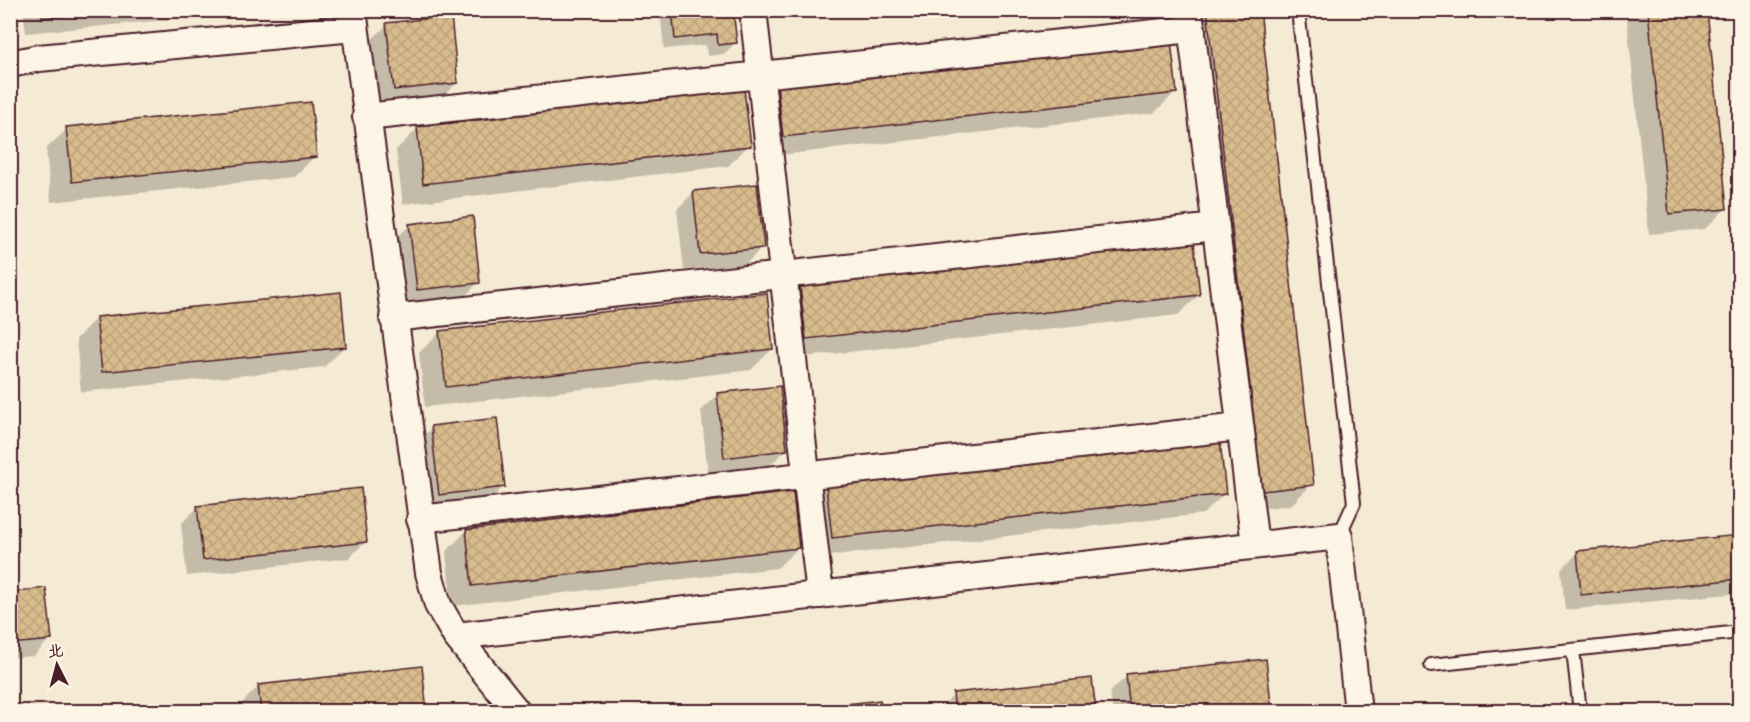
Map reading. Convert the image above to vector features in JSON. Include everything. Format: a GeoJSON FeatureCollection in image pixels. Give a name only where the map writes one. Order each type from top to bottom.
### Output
{"type":"FeatureCollection","features":[{"type":"Feature","properties":{"kind":"street"},"geometry":{"type":"LineString","coordinates":[[753,10],[820,595]]}},
{"type":"Feature","properties":{"kind":"street"},"geometry":{"type":"LineString","coordinates":[[10,64],[39,57],[353,19],[429,573],[438,605],[456,636],[517,711]]}},
{"type":"Feature","properties":{"kind":"street"},"geometry":{"type":"LineString","coordinates":[[366,117],[760,76],[1191,20],[1255,545]]}},
{"type":"Feature","properties":{"kind":"street"},"geometry":{"type":"LineString","coordinates":[[393,318],[1216,226]]}},
{"type":"Feature","properties":{"kind":"street"},"geometry":{"type":"LineString","coordinates":[[420,519],[1240,427]]}},
{"type":"Feature","properties":{"kind":"street"},"geometry":{"type":"LineString","coordinates":[[456,636],[1339,536],[1359,711]]}},
{"type":"Feature","properties":{"kind":"lane"},"geometry":{"type":"LineString","coordinates":[[1298,10],[1354,503],[1339,536]]}},
{"type":"Feature","properties":{"kind":"lane"},"geometry":{"type":"LineString","coordinates":[[1431,665],[1740,632]]}},
{"type":"Feature","properties":{"kind":"lane"},"geometry":{"type":"LineString","coordinates":[[1573,650],[1580,711]]}},
{"type":"Feature","properties":{"kind":"building"},"geometry":{"type":"Polygon","coordinates":[[[41,10],[115,10],[42,18],[41,10]]]}},
{"type":"Feature","properties":{"kind":"building"},"geometry":{"type":"Polygon","coordinates":[[[672,10],[733,10],[737,43],[718,45],[717,34],[675,39],[672,10]]]}},
{"type":"Feature","properties":{"kind":"building"},"geometry":{"type":"Polygon","coordinates":[[[1207,10],[1260,10],[1314,485],[1262,491],[1207,10]]]}},
{"type":"Feature","properties":{"kind":"building"},"geometry":{"type":"Polygon","coordinates":[[[1648,10],[1707,10],[1727,209],[1669,214],[1648,10]]]}},
{"type":"Feature","properties":{"kind":"building"},"geometry":{"type":"Polygon","coordinates":[[[451,16],[458,83],[394,90],[386,23],[451,16]]]}},
{"type":"Feature","properties":{"kind":"building"},"geometry":{"type":"Polygon","coordinates":[[[1171,41],[1177,93],[783,137],[777,84],[1171,41]]]}},
{"type":"Feature","properties":{"kind":"building"},"geometry":{"type":"Polygon","coordinates":[[[744,89],[751,146],[423,184],[417,127],[744,89]]]}},
{"type":"Feature","properties":{"kind":"building"},"geometry":{"type":"Polygon","coordinates":[[[311,102],[317,157],[72,182],[66,127],[311,102]]]}},
{"type":"Feature","properties":{"kind":"building"},"geometry":{"type":"Polygon","coordinates":[[[757,184],[764,248],[700,254],[693,191],[757,184]]]}},
{"type":"Feature","properties":{"kind":"building"},"geometry":{"type":"Polygon","coordinates":[[[473,216],[480,283],[417,290],[409,224],[473,216]]]}},
{"type":"Feature","properties":{"kind":"building"},"geometry":{"type":"Polygon","coordinates":[[[1194,243],[1200,295],[806,339],[800,286],[1194,243]]]}},
{"type":"Feature","properties":{"kind":"building"},"geometry":{"type":"Polygon","coordinates":[[[341,292],[346,347],[102,372],[96,317],[341,292]]]}},
{"type":"Feature","properties":{"kind":"building"},"geometry":{"type":"Polygon","coordinates":[[[767,293],[773,349],[446,387],[439,331],[767,293]]]}},
{"type":"Feature","properties":{"kind":"building"},"geometry":{"type":"Polygon","coordinates":[[[780,386],[787,450],[724,458],[717,393],[780,386]]]}},
{"type":"Feature","properties":{"kind":"building"},"geometry":{"type":"Polygon","coordinates":[[[497,418],[505,487],[439,495],[431,426],[497,418]]]}},
{"type":"Feature","properties":{"kind":"building"},"geometry":{"type":"Polygon","coordinates":[[[1220,441],[1226,494],[832,538],[826,485],[1220,441]]]}},
{"type":"Feature","properties":{"kind":"building"},"geometry":{"type":"Polygon","coordinates":[[[361,488],[367,542],[203,560],[197,506],[361,488]]]}},
{"type":"Feature","properties":{"kind":"building"},"geometry":{"type":"Polygon","coordinates":[[[793,492],[799,548],[472,586],[466,530],[793,492]]]}},
{"type":"Feature","properties":{"kind":"building"},"geometry":{"type":"Polygon","coordinates":[[[1740,535],[1740,579],[1581,595],[1577,551],[1740,535]]]}},
{"type":"Feature","properties":{"kind":"building"},"geometry":{"type":"Polygon","coordinates":[[[46,588],[52,640],[10,644],[10,592],[46,588]]]}},
{"type":"Feature","properties":{"kind":"building"},"geometry":{"type":"Polygon","coordinates":[[[1266,659],[1272,712],[1130,712],[1126,674],[1266,659]]]}},
{"type":"Feature","properties":{"kind":"building"},"geometry":{"type":"Polygon","coordinates":[[[422,666],[427,712],[261,712],[258,685],[422,666]]]}},
{"type":"Feature","properties":{"kind":"building"},"geometry":{"type":"Polygon","coordinates":[[[1092,678],[1096,712],[955,712],[953,693],[1092,678]]]}},
{"type":"Feature","properties":{"kind":"building"},"geometry":{"type":"Polygon","coordinates":[[[880,700],[882,712],[781,712],[880,700]]]}}]}
